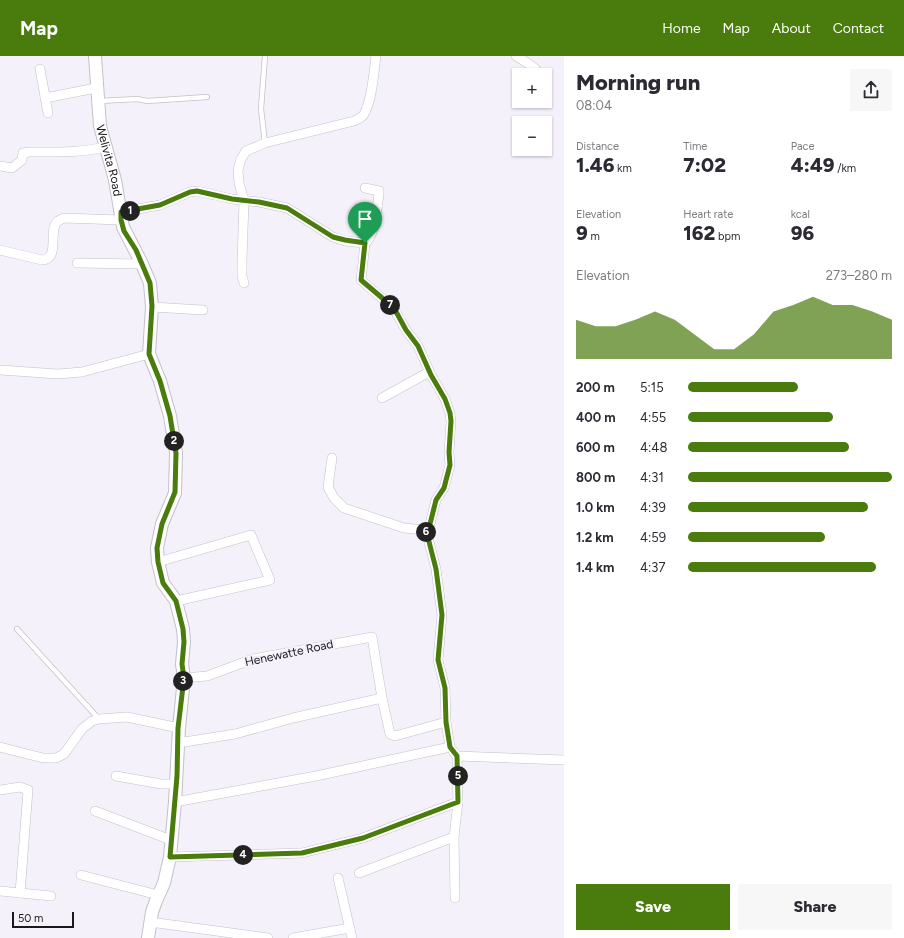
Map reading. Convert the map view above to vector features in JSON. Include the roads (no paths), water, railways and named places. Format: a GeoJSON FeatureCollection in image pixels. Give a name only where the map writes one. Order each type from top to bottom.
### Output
{"type":"FeatureCollection","features":[{"type":"Feature","properties":{"kind":"street","name":"Welivita Road"},"geometry":{"type":"LineString","coordinates":[[95,56],[100,126],[115,180],[116,195],[124,231],[142,264],[150,283],[152,306],[149,354],[160,381],[170,416],[176,453],[175,492],[162,524],[157,548],[158,562],[163,583],[176,601],[183,629],[184,642],[182,664],[184,678],[178,728],[175,802],[170,857],[164,883],[158,895],[150,922],[148,938]]}},
{"type":"Feature","properties":{"kind":"street"},"geometry":{"type":"LineString","coordinates":[[244,283],[242,276],[242,260],[244,201],[239,183],[238,170],[241,159],[246,151],[265,143],[361,118],[365,114],[369,102],[376,56]]}},
{"type":"Feature","properties":{"kind":"street"},"geometry":{"type":"LineString","coordinates":[[516,56],[533,68]]}},
{"type":"Feature","properties":{"kind":"street"},"geometry":{"type":"LineString","coordinates":[[40,69],[48,113]]}},
{"type":"Feature","properties":{"kind":"street"},"geometry":{"type":"LineString","coordinates":[[45,98],[97,94]]}},
{"type":"Feature","properties":{"kind":"street"},"geometry":{"type":"LineString","coordinates":[[0,166],[12,168],[16,166],[22,160],[23,153],[89,151],[105,147]]}},
{"type":"Feature","properties":{"kind":"street"},"geometry":{"type":"LineString","coordinates":[[365,188],[379,191],[379,195],[372,233],[369,240],[365,243],[361,280],[394,308],[406,330],[418,346],[429,372],[445,399],[450,413],[450,465],[444,488],[436,500],[430,524],[426,530],[436,569],[442,615],[438,660],[445,688],[446,722],[450,747],[457,756],[458,802],[454,837],[455,898]]}},
{"type":"Feature","properties":{"kind":"street"},"geometry":{"type":"LineString","coordinates":[[0,250],[47,260],[53,249],[54,226],[58,221],[64,218],[121,216],[160,205],[190,192],[197,191],[287,208],[333,237],[365,243]]}},
{"type":"Feature","properties":{"kind":"street"},"geometry":{"type":"LineString","coordinates":[[77,263],[142,264]]}},
{"type":"Feature","properties":{"kind":"street"},"geometry":{"type":"LineString","coordinates":[[152,306],[202,310]]}},
{"type":"Feature","properties":{"kind":"street"},"geometry":{"type":"LineString","coordinates":[[0,370],[58,374],[82,372],[149,354]]}},
{"type":"Feature","properties":{"kind":"street"},"geometry":{"type":"LineString","coordinates":[[382,398],[429,372]]}},
{"type":"Feature","properties":{"kind":"street"},"geometry":{"type":"LineString","coordinates":[[332,458],[328,487],[334,498],[344,508],[404,528],[426,530]]}},
{"type":"Feature","properties":{"kind":"street"},"geometry":{"type":"LineString","coordinates":[[158,562],[251,535],[270,580],[176,601]]}},
{"type":"Feature","properties":{"kind":"street","name":"Henewatte Road"},"geometry":{"type":"LineString","coordinates":[[184,678],[207,676],[253,659],[372,637],[382,698]]}},
{"type":"Feature","properties":{"kind":"street"},"geometry":{"type":"LineString","coordinates":[[178,743],[234,734],[292,718],[382,698],[390,734],[395,736],[446,722]]}},
{"type":"Feature","properties":{"kind":"street"},"geometry":{"type":"LineString","coordinates":[[0,747],[43,758],[56,758],[64,754],[82,729],[92,721],[126,716],[178,728]]}},
{"type":"Feature","properties":{"kind":"street"},"geometry":{"type":"LineString","coordinates":[[175,802],[316,776],[450,747]]}},
{"type":"Feature","properties":{"kind":"street"},"geometry":{"type":"LineString","coordinates":[[457,756],[564,760]]}},
{"type":"Feature","properties":{"kind":"street"},"geometry":{"type":"LineString","coordinates":[[116,776],[161,784],[176,784]]}},
{"type":"Feature","properties":{"kind":"street"},"geometry":{"type":"LineString","coordinates":[[0,790],[20,787],[28,790],[20,893]]}},
{"type":"Feature","properties":{"kind":"street"},"geometry":{"type":"LineString","coordinates":[[170,857],[302,853],[363,838],[458,802]]}},
{"type":"Feature","properties":{"kind":"street"},"geometry":{"type":"LineString","coordinates":[[95,812],[171,840]]}},
{"type":"Feature","properties":{"kind":"street"},"geometry":{"type":"LineString","coordinates":[[358,873],[454,837]]}},
{"type":"Feature","properties":{"kind":"street"},"geometry":{"type":"LineString","coordinates":[[81,875],[158,895]]}},
{"type":"Feature","properties":{"kind":"street"},"geometry":{"type":"LineString","coordinates":[[338,878],[352,938]]}},
{"type":"Feature","properties":{"kind":"street"},"geometry":{"type":"LineString","coordinates":[[0,891],[52,896]]}},
{"type":"Feature","properties":{"kind":"street"},"geometry":{"type":"LineString","coordinates":[[150,922],[268,938]]}},
{"type":"Feature","properties":{"kind":"street"},"geometry":{"type":"LineString","coordinates":[[293,938],[350,928]]}},
{"type":"Feature","properties":{"kind":"lane"},"geometry":{"type":"LineString","coordinates":[[265,56],[261,109],[265,143]]}},
{"type":"Feature","properties":{"kind":"lane"},"geometry":{"type":"LineString","coordinates":[[97,94],[147,101],[207,97]]}},
{"type":"Feature","properties":{"kind":"lane"},"geometry":{"type":"LineString","coordinates":[[17,629],[99,719]]}}]}
